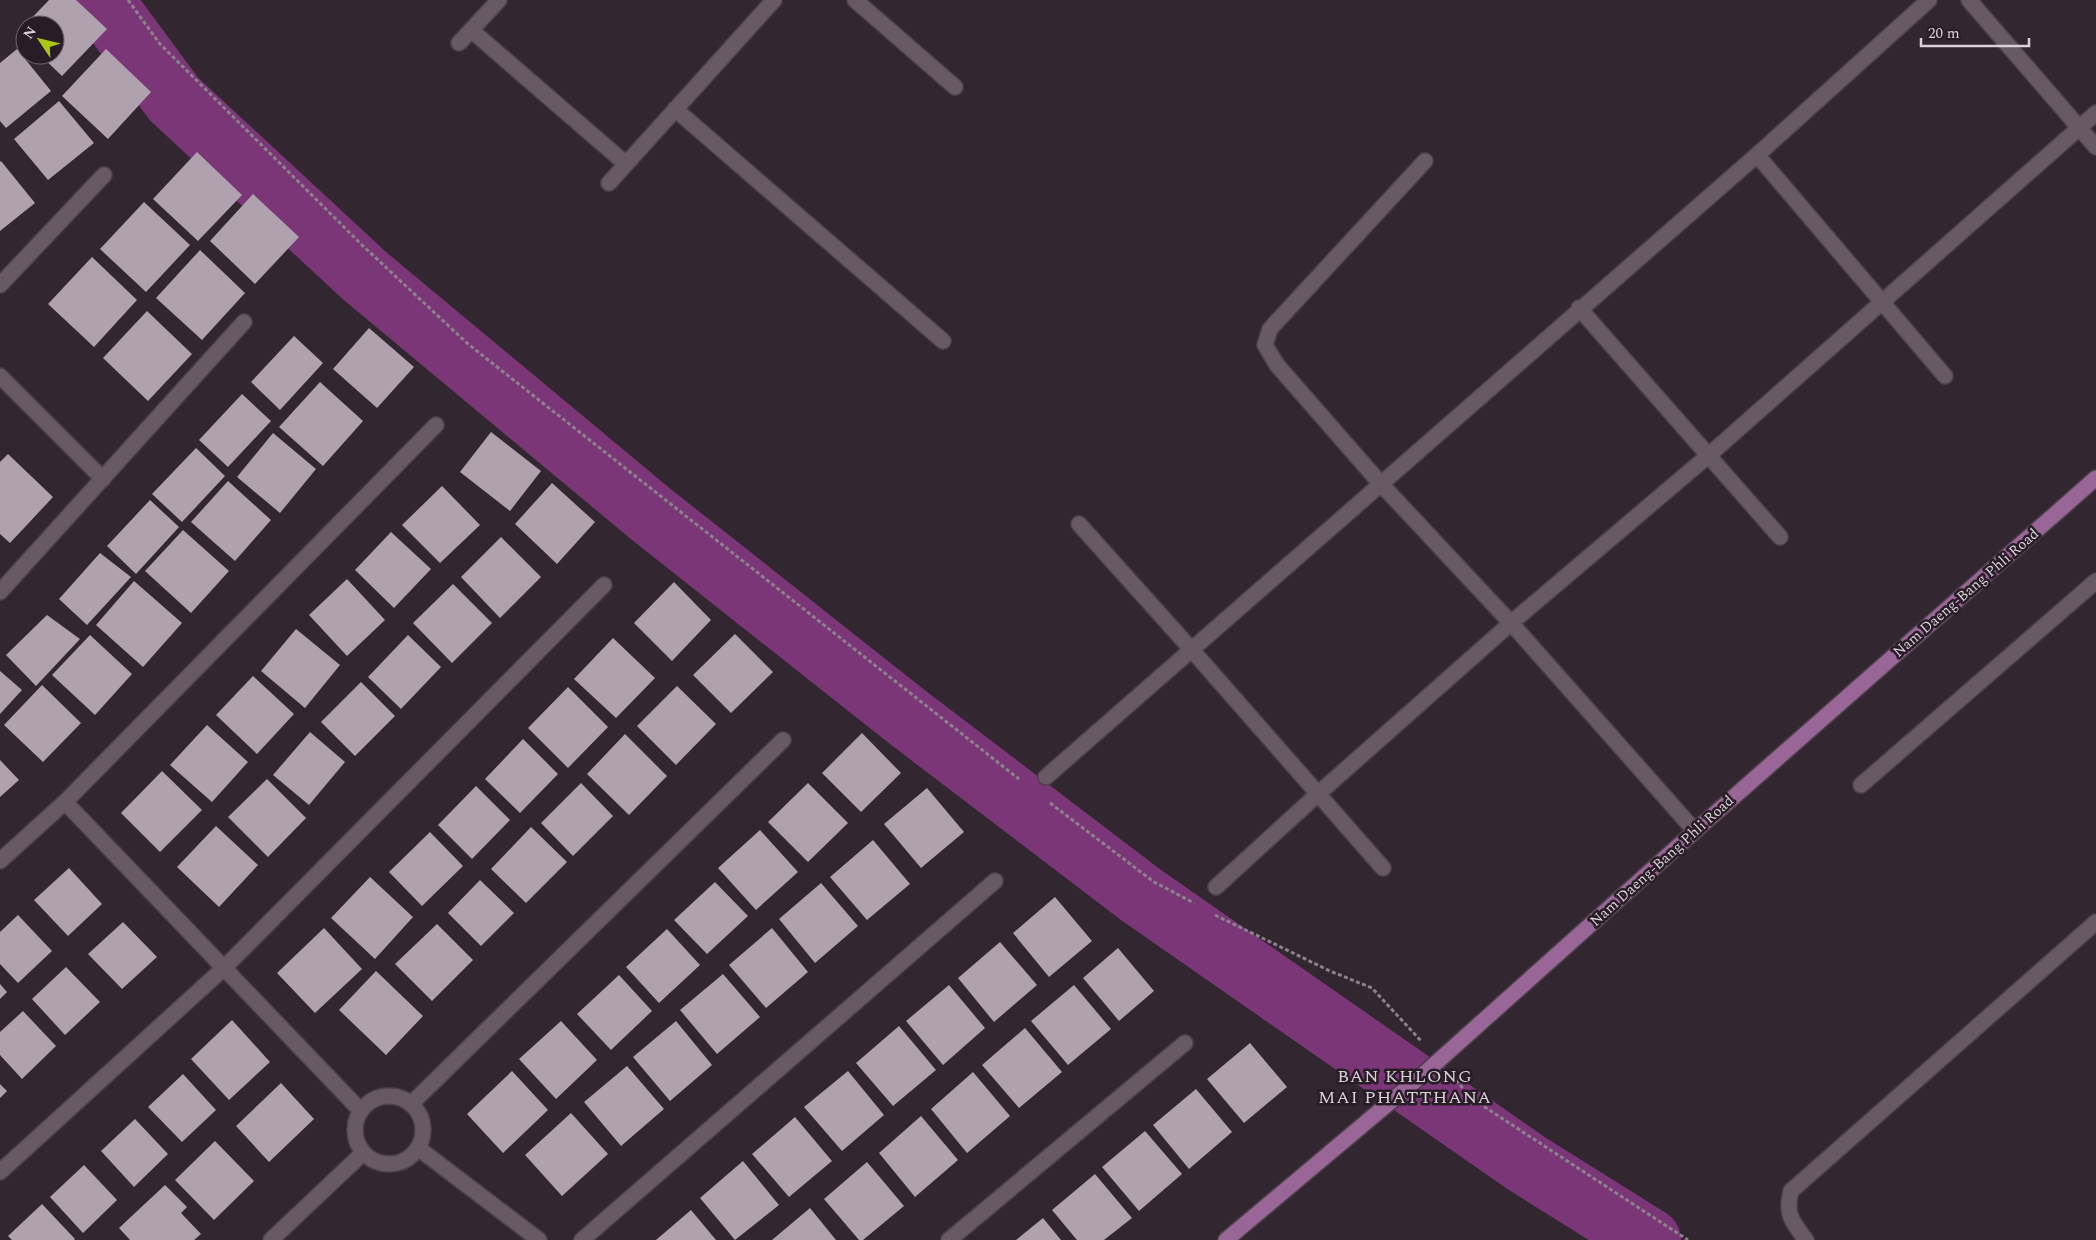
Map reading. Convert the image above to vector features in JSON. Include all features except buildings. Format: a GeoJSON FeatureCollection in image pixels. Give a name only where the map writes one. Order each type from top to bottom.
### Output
{"type":"FeatureCollection","features":[{"type":"Feature","properties":{"kind":"main road","name":"Nam Daeng-Bang Phli Road"},"geometry":{"type":"LineString","coordinates":[[1226,1240],[1349,1139],[1427,1071],[1695,831],[2096,478]]}},
{"type":"Feature","properties":{"kind":"street"},"geometry":{"type":"LineString","coordinates":[[459,43],[499,0]]}},
{"type":"Feature","properties":{"kind":"street"},"geometry":{"type":"LineString","coordinates":[[609,182],[774,0]]}},
{"type":"Feature","properties":{"kind":"street"},"geometry":{"type":"LineString","coordinates":[[855,0],[955,87]]}},
{"type":"Feature","properties":{"kind":"street"},"geometry":{"type":"LineString","coordinates":[[1046,777],[1757,154],[1928,0]]}},
{"type":"Feature","properties":{"kind":"street"},"geometry":{"type":"LineString","coordinates":[[1970,0],[2096,147]]}},
{"type":"Feature","properties":{"kind":"street"},"geometry":{"type":"LineString","coordinates":[[471,30],[626,164]]}},
{"type":"Feature","properties":{"kind":"street"},"geometry":{"type":"LineString","coordinates":[[675,109],[943,340]]}},
{"type":"Feature","properties":{"kind":"street"},"geometry":{"type":"LineString","coordinates":[[1216,887],[1318,793],[1511,624],[1709,455],[2096,113]]}},
{"type":"Feature","properties":{"kind":"street"},"geometry":{"type":"LineString","coordinates":[[1757,154],[1945,376]]}},
{"type":"Feature","properties":{"kind":"street"},"geometry":{"type":"LineString","coordinates":[[1425,161],[1270,329],[1265,345],[1277,365],[1380,483],[1511,624],[1695,831]]}},
{"type":"Feature","properties":{"kind":"street"},"geometry":{"type":"LineString","coordinates":[[0,285],[104,176]]}},
{"type":"Feature","properties":{"kind":"street"},"geometry":{"type":"LineString","coordinates":[[1579,308],[1780,537]]}},
{"type":"Feature","properties":{"kind":"street"},"geometry":{"type":"LineString","coordinates":[[0,592],[244,322]]}},
{"type":"Feature","properties":{"kind":"street"},"geometry":{"type":"LineString","coordinates":[[0,376],[103,479]]}},
{"type":"Feature","properties":{"kind":"street"},"geometry":{"type":"LineString","coordinates":[[0,862],[65,802],[436,425]]}},
{"type":"Feature","properties":{"kind":"street"},"geometry":{"type":"LineString","coordinates":[[1079,524],[1192,649],[1383,868]]}},
{"type":"Feature","properties":{"kind":"street"},"geometry":{"type":"LineString","coordinates":[[1861,785],[2096,581]]}},
{"type":"Feature","properties":{"kind":"street"},"geometry":{"type":"LineString","coordinates":[[0,1172],[224,968],[604,585]]}},
{"type":"Feature","properties":{"kind":"street"},"geometry":{"type":"LineString","coordinates":[[411,1104],[783,740]]}},
{"type":"Feature","properties":{"kind":"street"},"geometry":{"type":"LineString","coordinates":[[65,802],[361,1111]]}},
{"type":"Feature","properties":{"kind":"street"},"geometry":{"type":"LineString","coordinates":[[582,1240],[995,881]]}},
{"type":"Feature","properties":{"kind":"street"},"geometry":{"type":"LineString","coordinates":[[1806,1240],[1790,1219],[1788,1206],[1792,1191],[2096,922]]}},
{"type":"Feature","properties":{"kind":"street"},"geometry":{"type":"LineString","coordinates":[[949,1240],[1185,1043]]}},
{"type":"Feature","properties":{"kind":"street"},"geometry":{"type":"LineString","coordinates":[[390,1096],[401,1098],[411,1104],[422,1121],[423,1130],[418,1148],[412,1156],[403,1162],[382,1164],[364,1154],[355,1137],[356,1119],[361,1111],[368,1103],[390,1096]]}},
{"type":"Feature","properties":{"kind":"street"},"geometry":{"type":"LineString","coordinates":[[418,1148],[538,1240]]}},
{"type":"Feature","properties":{"kind":"street"},"geometry":{"type":"LineString","coordinates":[[271,1240],[364,1154]]}},
{"type":"Feature","properties":{"kind":"path"},"geometry":{"type":"LineString","coordinates":[[128,0],[160,44],[362,245],[468,344],[1022,781]]}},
{"type":"Feature","properties":{"kind":"path"},"geometry":{"type":"LineString","coordinates":[[1046,799],[1154,882],[1196,904]]}},
{"type":"Feature","properties":{"kind":"path"},"geometry":{"type":"LineString","coordinates":[[1213,913],[1330,970],[1372,988],[1439,1060],[1471,1098],[1688,1240]]}},
{"type":"Feature","properties":{"kind":"waterway"},"geometry":{"type":"LineString","coordinates":[[101,0],[174,99],[366,277],[652,515],[906,716],[1141,895],[1526,1163],[1649,1240]]}},
{"type":"Feature","properties":{"kind":"district","name":"BAN KHLONG MAI PHATTHANA"},"geometry":{"type":"Point","coordinates":[1405,1086]}}]}
